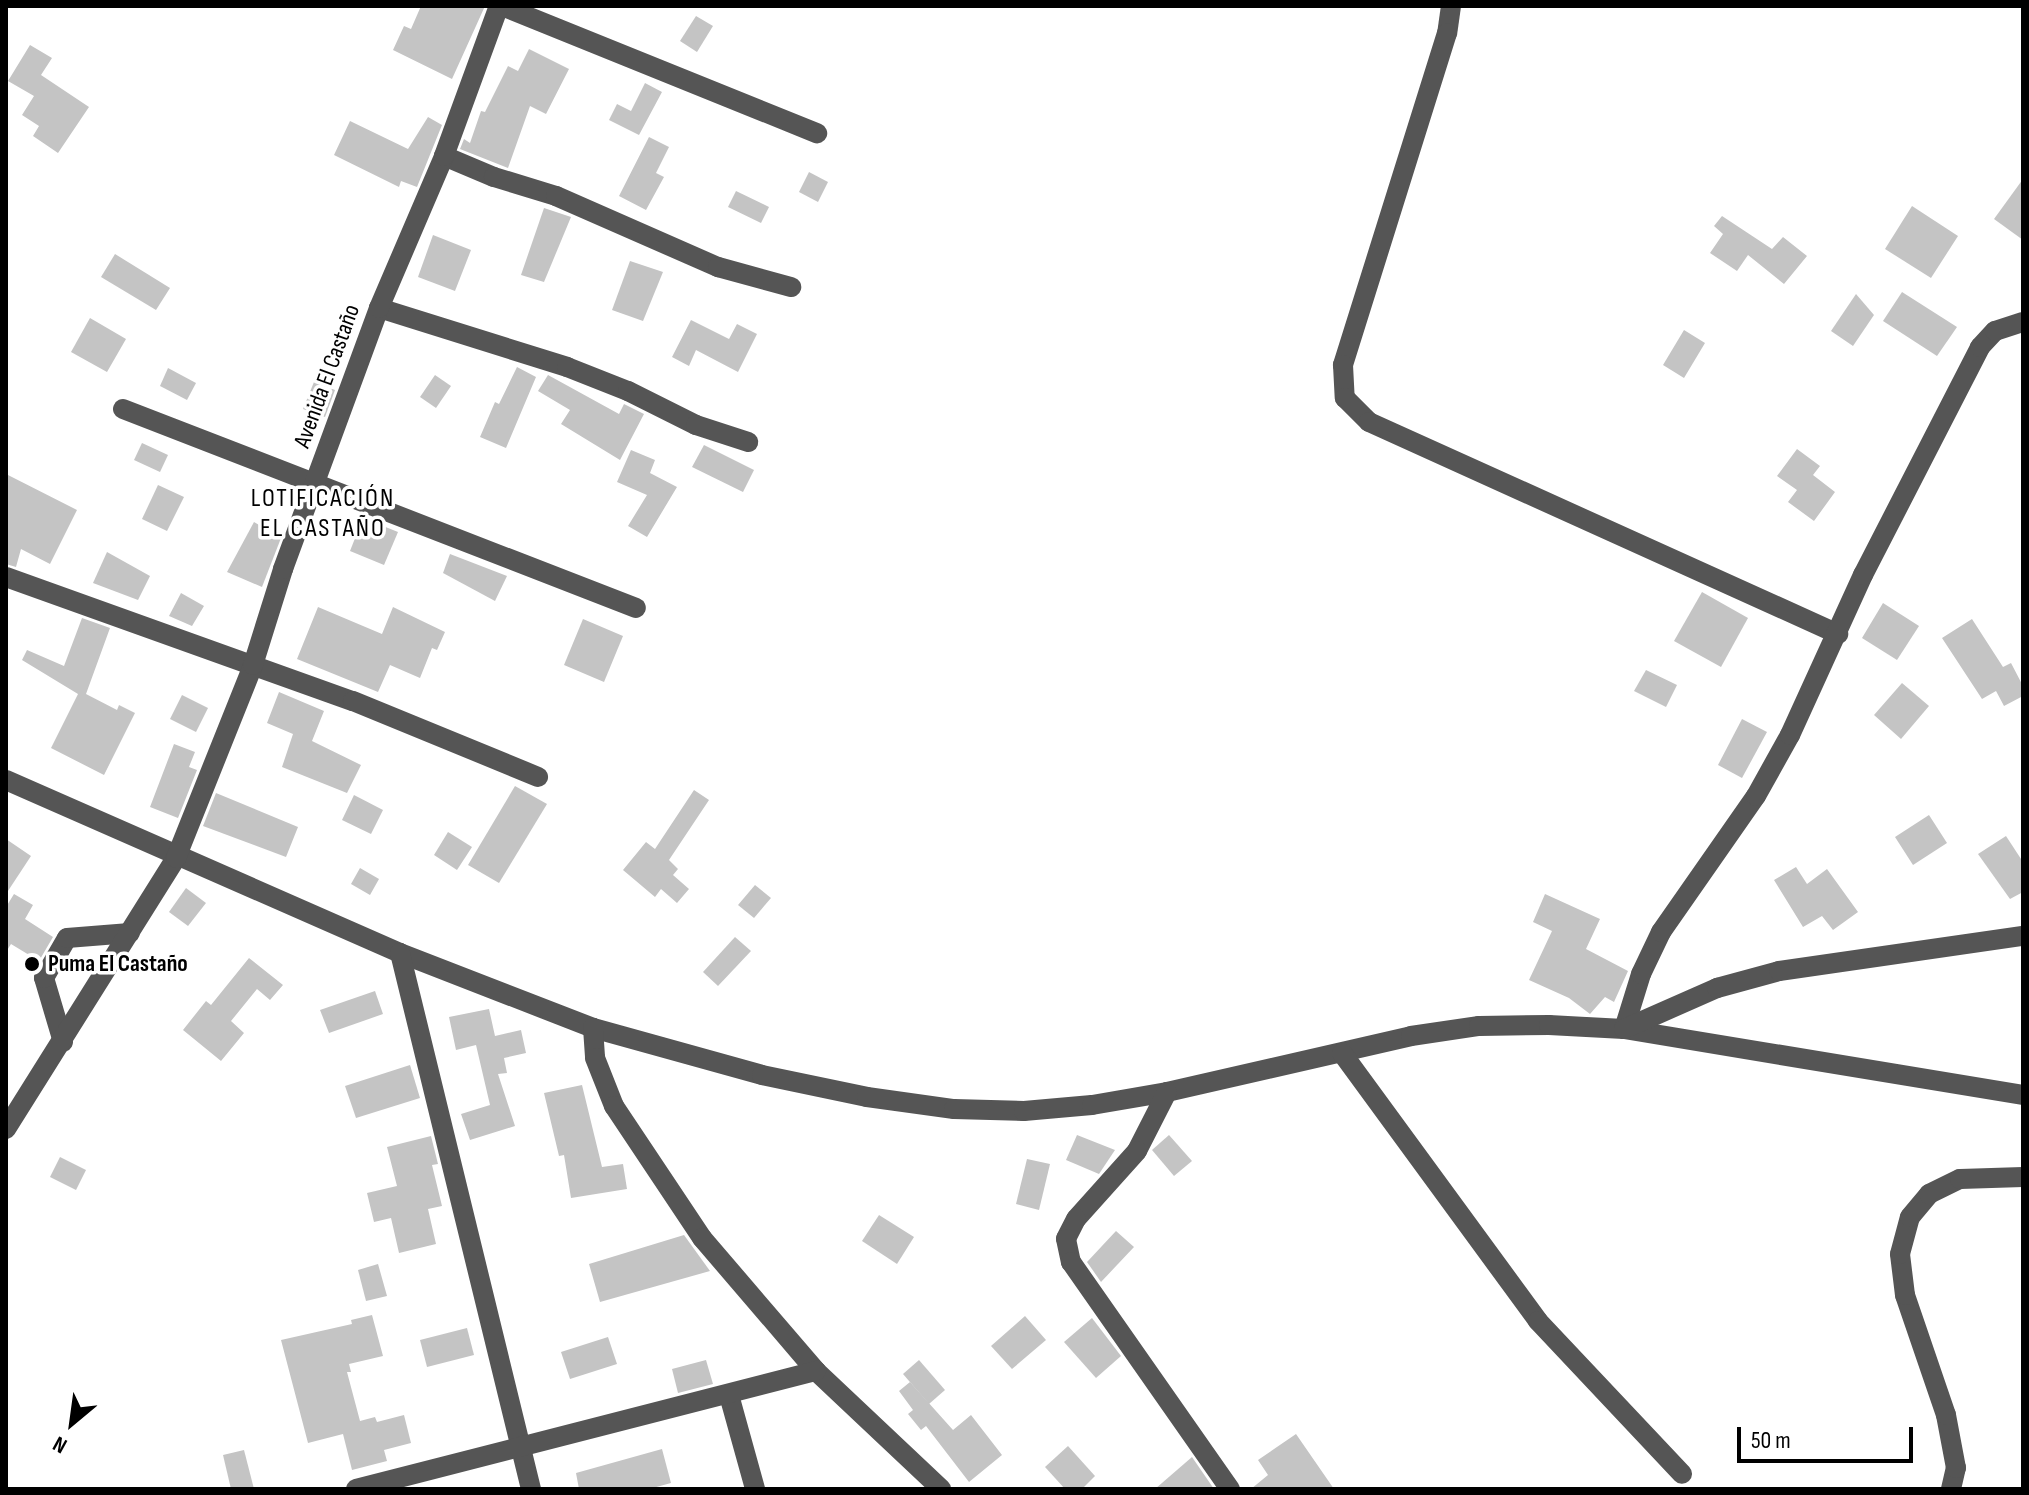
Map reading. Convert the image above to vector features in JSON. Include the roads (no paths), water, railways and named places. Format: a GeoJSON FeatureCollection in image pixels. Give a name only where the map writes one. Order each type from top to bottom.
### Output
{"type":"FeatureCollection","features":[{"type":"Feature","properties":{"kind":"street"},"geometry":{"type":"LineString","coordinates":[[500,6],[817,133]]}},
{"type":"Feature","properties":{"kind":"street","name":"Avenida El Castaño"},"geometry":{"type":"LineString","coordinates":[[6,1129],[176,858],[253,665],[314,484],[379,308],[444,156],[500,6]]}},
{"type":"Feature","properties":{"kind":"street"},"geometry":{"type":"LineString","coordinates":[[1451,6],[1447,33],[1343,365],[1345,398],[1369,422],[1838,634]]}},
{"type":"Feature","properties":{"kind":"street"},"geometry":{"type":"LineString","coordinates":[[444,156],[494,177],[556,196],[718,267],[791,287]]}},
{"type":"Feature","properties":{"kind":"street"},"geometry":{"type":"LineString","coordinates":[[379,308],[567,367],[628,391],[696,425],[748,442]]}},
{"type":"Feature","properties":{"kind":"street"},"geometry":{"type":"LineString","coordinates":[[1624,1029],[1641,974],[1661,932],[1756,796],[1838,634],[1880,540],[1980,347],[1995,331],[2023,322]]}},
{"type":"Feature","properties":{"kind":"street"},"geometry":{"type":"LineString","coordinates":[[123,409],[636,608]]}},
{"type":"Feature","properties":{"kind":"street"},"geometry":{"type":"LineString","coordinates":[[6,577],[353,701],[538,777]]}},
{"type":"Feature","properties":{"kind":"street"},"geometry":{"type":"LineString","coordinates":[[6,780],[176,858],[400,953],[593,1028],[762,1075],[867,1097],[954,1109],[1037,1110],[1092,1105],[1479,1026],[1624,1029],[2023,1095]]}},
{"type":"Feature","properties":{"kind":"street"},"geometry":{"type":"LineString","coordinates":[[63,1042],[44,978],[67,938],[130,933]]}},
{"type":"Feature","properties":{"kind":"street"},"geometry":{"type":"LineString","coordinates":[[1624,1029],[1717,988],[1779,971],[2023,936]]}},
{"type":"Feature","properties":{"kind":"street"},"geometry":{"type":"LineString","coordinates":[[400,953],[531,1489]]}},
{"type":"Feature","properties":{"kind":"street"},"geometry":{"type":"LineString","coordinates":[[593,1028],[595,1058],[614,1106],[702,1238],[816,1371],[941,1489]]}},
{"type":"Feature","properties":{"kind":"street"},"geometry":{"type":"LineString","coordinates":[[1342,1053],[1538,1321],[1682,1474]]}},
{"type":"Feature","properties":{"kind":"street"},"geometry":{"type":"LineString","coordinates":[[1167,1092],[1137,1151],[1076,1219],[1066,1239],[1071,1262],[1230,1489]]}},
{"type":"Feature","properties":{"kind":"street"},"geometry":{"type":"LineString","coordinates":[[1951,1489],[1956,1468],[1946,1415],[1905,1295],[1900,1254],[1910,1217],[1929,1194],[1960,1179],[2023,1177]]}},
{"type":"Feature","properties":{"kind":"street"},"geometry":{"type":"LineString","coordinates":[[356,1489],[816,1371]]}},
{"type":"Feature","properties":{"kind":"street"},"geometry":{"type":"LineString","coordinates":[[729,1395],[755,1489]]}},
{"type":"Feature","properties":{"kind":"place","name":"Puma El Castaño"},"geometry":{"type":"Point","coordinates":[32,964]}},
{"type":"Feature","properties":{"kind":"district","name":"LOTIFICACIÓN EL CASTAÑO"},"geometry":{"type":"Point","coordinates":[323,514]}}]}
